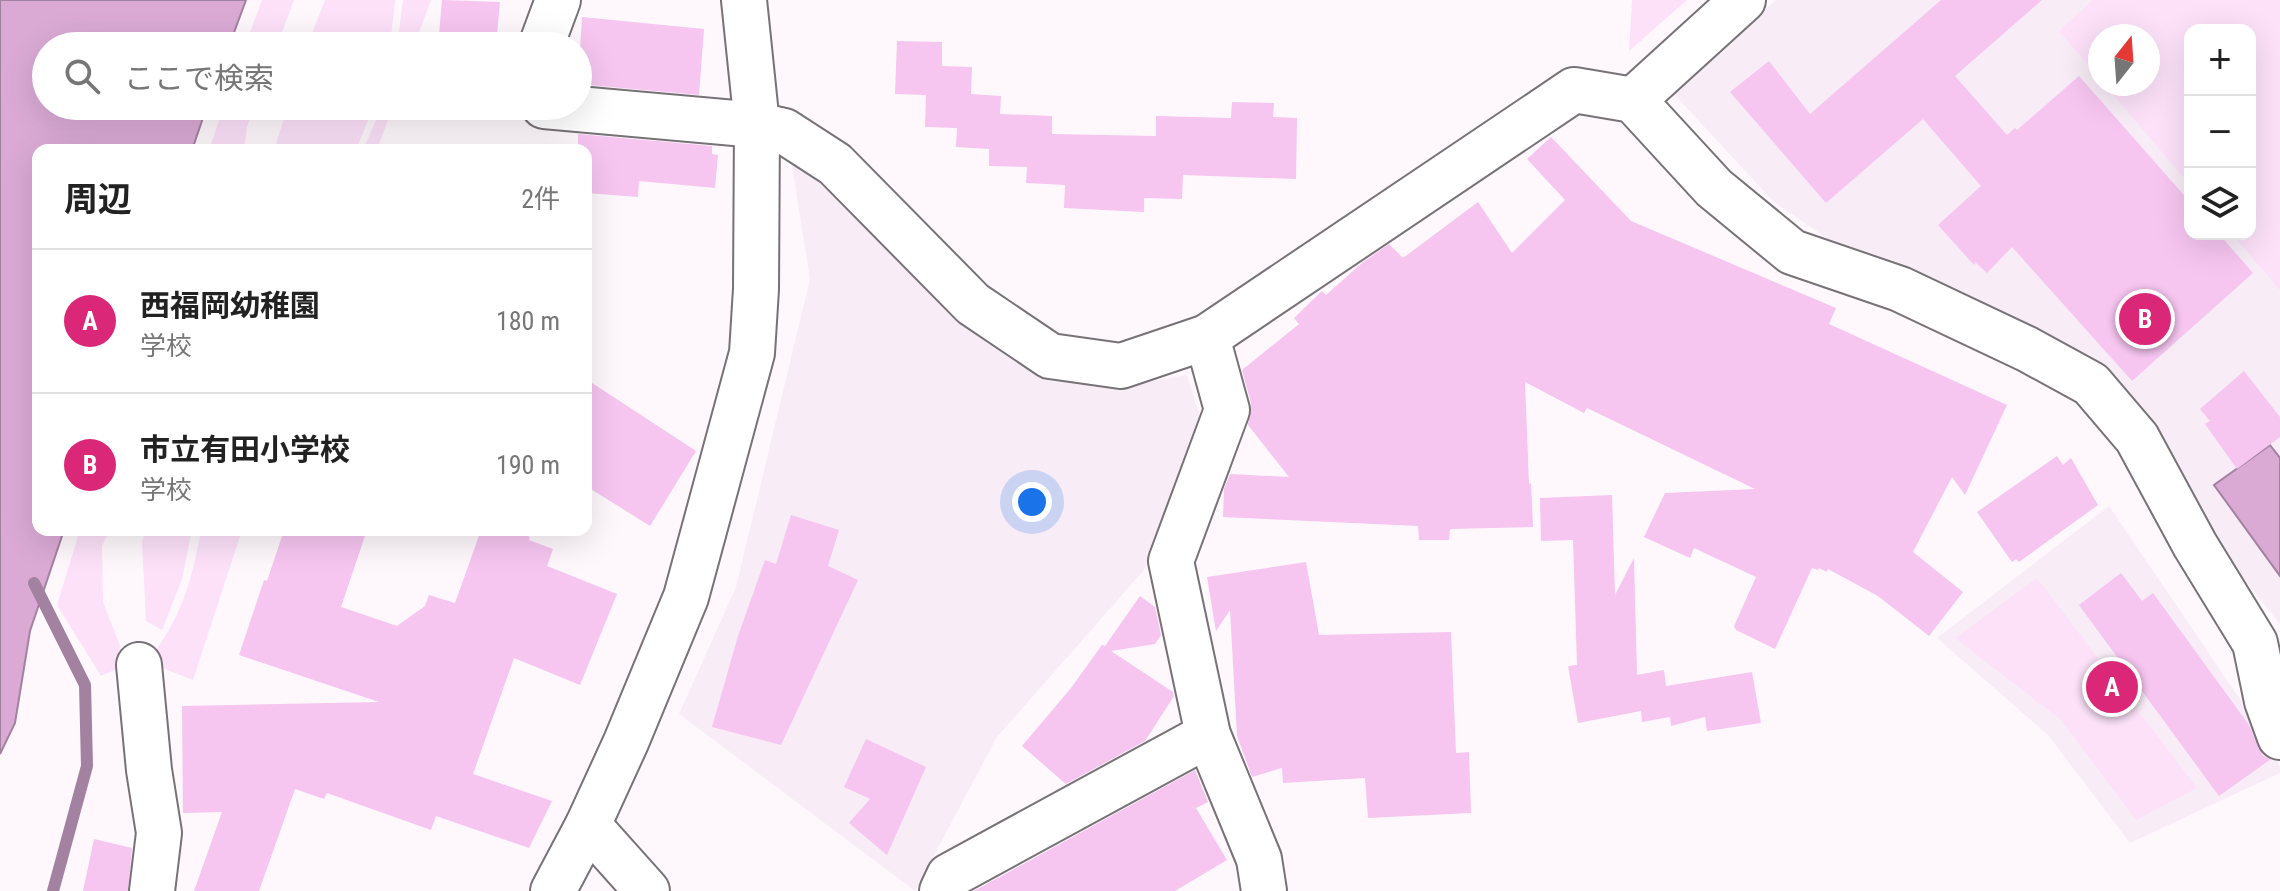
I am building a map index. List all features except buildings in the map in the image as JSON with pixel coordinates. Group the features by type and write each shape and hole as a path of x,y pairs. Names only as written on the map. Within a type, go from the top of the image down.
{"street":[{"path":"546,32 558,0"},
{"path":"553,891 588,825 643,704 686,597 752,353 756,289 757,125 744,0"},
{"path":"1633,100 1743,0"},
{"path":"592,110 757,125 784,131 835,164 973,304 1050,356 1121,366 1207,337 1574,90 1633,100 1714,188 1792,252 1900,289 2027,349 2091,384 2137,438 2195,545 2270,655 2267,701 2280,737"},
{"path":"1207,337 1227,410 1171,561 1208,735 1259,859 1264,891"},
{"path":"139,665 149,770 159,833 152,891"},
{"path":"942,891 949,876 1208,735"},
{"path":"588,825 647,891"}],"shaded area":[{"path":"0,0 246,0 234,32 32,32 32,120 202,120 194,144 32,144 32,536 62,536 30,631 15,723 0,754"},
{"path":"262,0 294,0 282,32 250,32"},
{"path":"325,0 395,0 392,32 312,32"},
{"path":"403,0 431,0 419,32 399,32"},
{"path":"1632,0 1687,0 1629,51"},
{"path":"1776,0 2280,0 2280,624 2217,546 2161,445 2105,364 1914,274 1846,251 1774,202 1672,92"},
{"path":"2093,0 2280,0 2280,290 2237,240 2256,240 2256,24 2184,24 2184,178 2114,96 2160,96 2160,24 2088,24 2088,65 2059,31"},
{"path":"219,120 250,120 245,144 211,144"},
{"path":"284,120 368,120 358,144 276,144"},
{"path":"376,120 388,120 379,144 366,144"},
{"path":"791,160 1129,385 1187,375 1201,420 1144,570 997,737 915,891 679,714 736,587 810,279"},
{"path":"2270,445 2280,458 2280,576 2214,485"},
{"path":"2109,506 2269,742 2280,767 2280,773 2130,843 2048,735 1937,638"},
{"path":"78,536 107,536 102,546 103,602 120,646 117,669 101,676 57,605"},
{"path":"144,536 191,536 182,579 162,630 146,621"},
{"path":"200,536 240,536 193,680 147,662 176,616"},
{"path":"2037,578 2197,788 2136,820 2060,719 1955,638"}],"waterway":[{"path":"34,583 85,685 87,766 53,891"}],"place":[{"name":"市立有田小学校","path":"2145,319"},
{"name":"西福岡幼稚園","path":"2112,687"}]}
